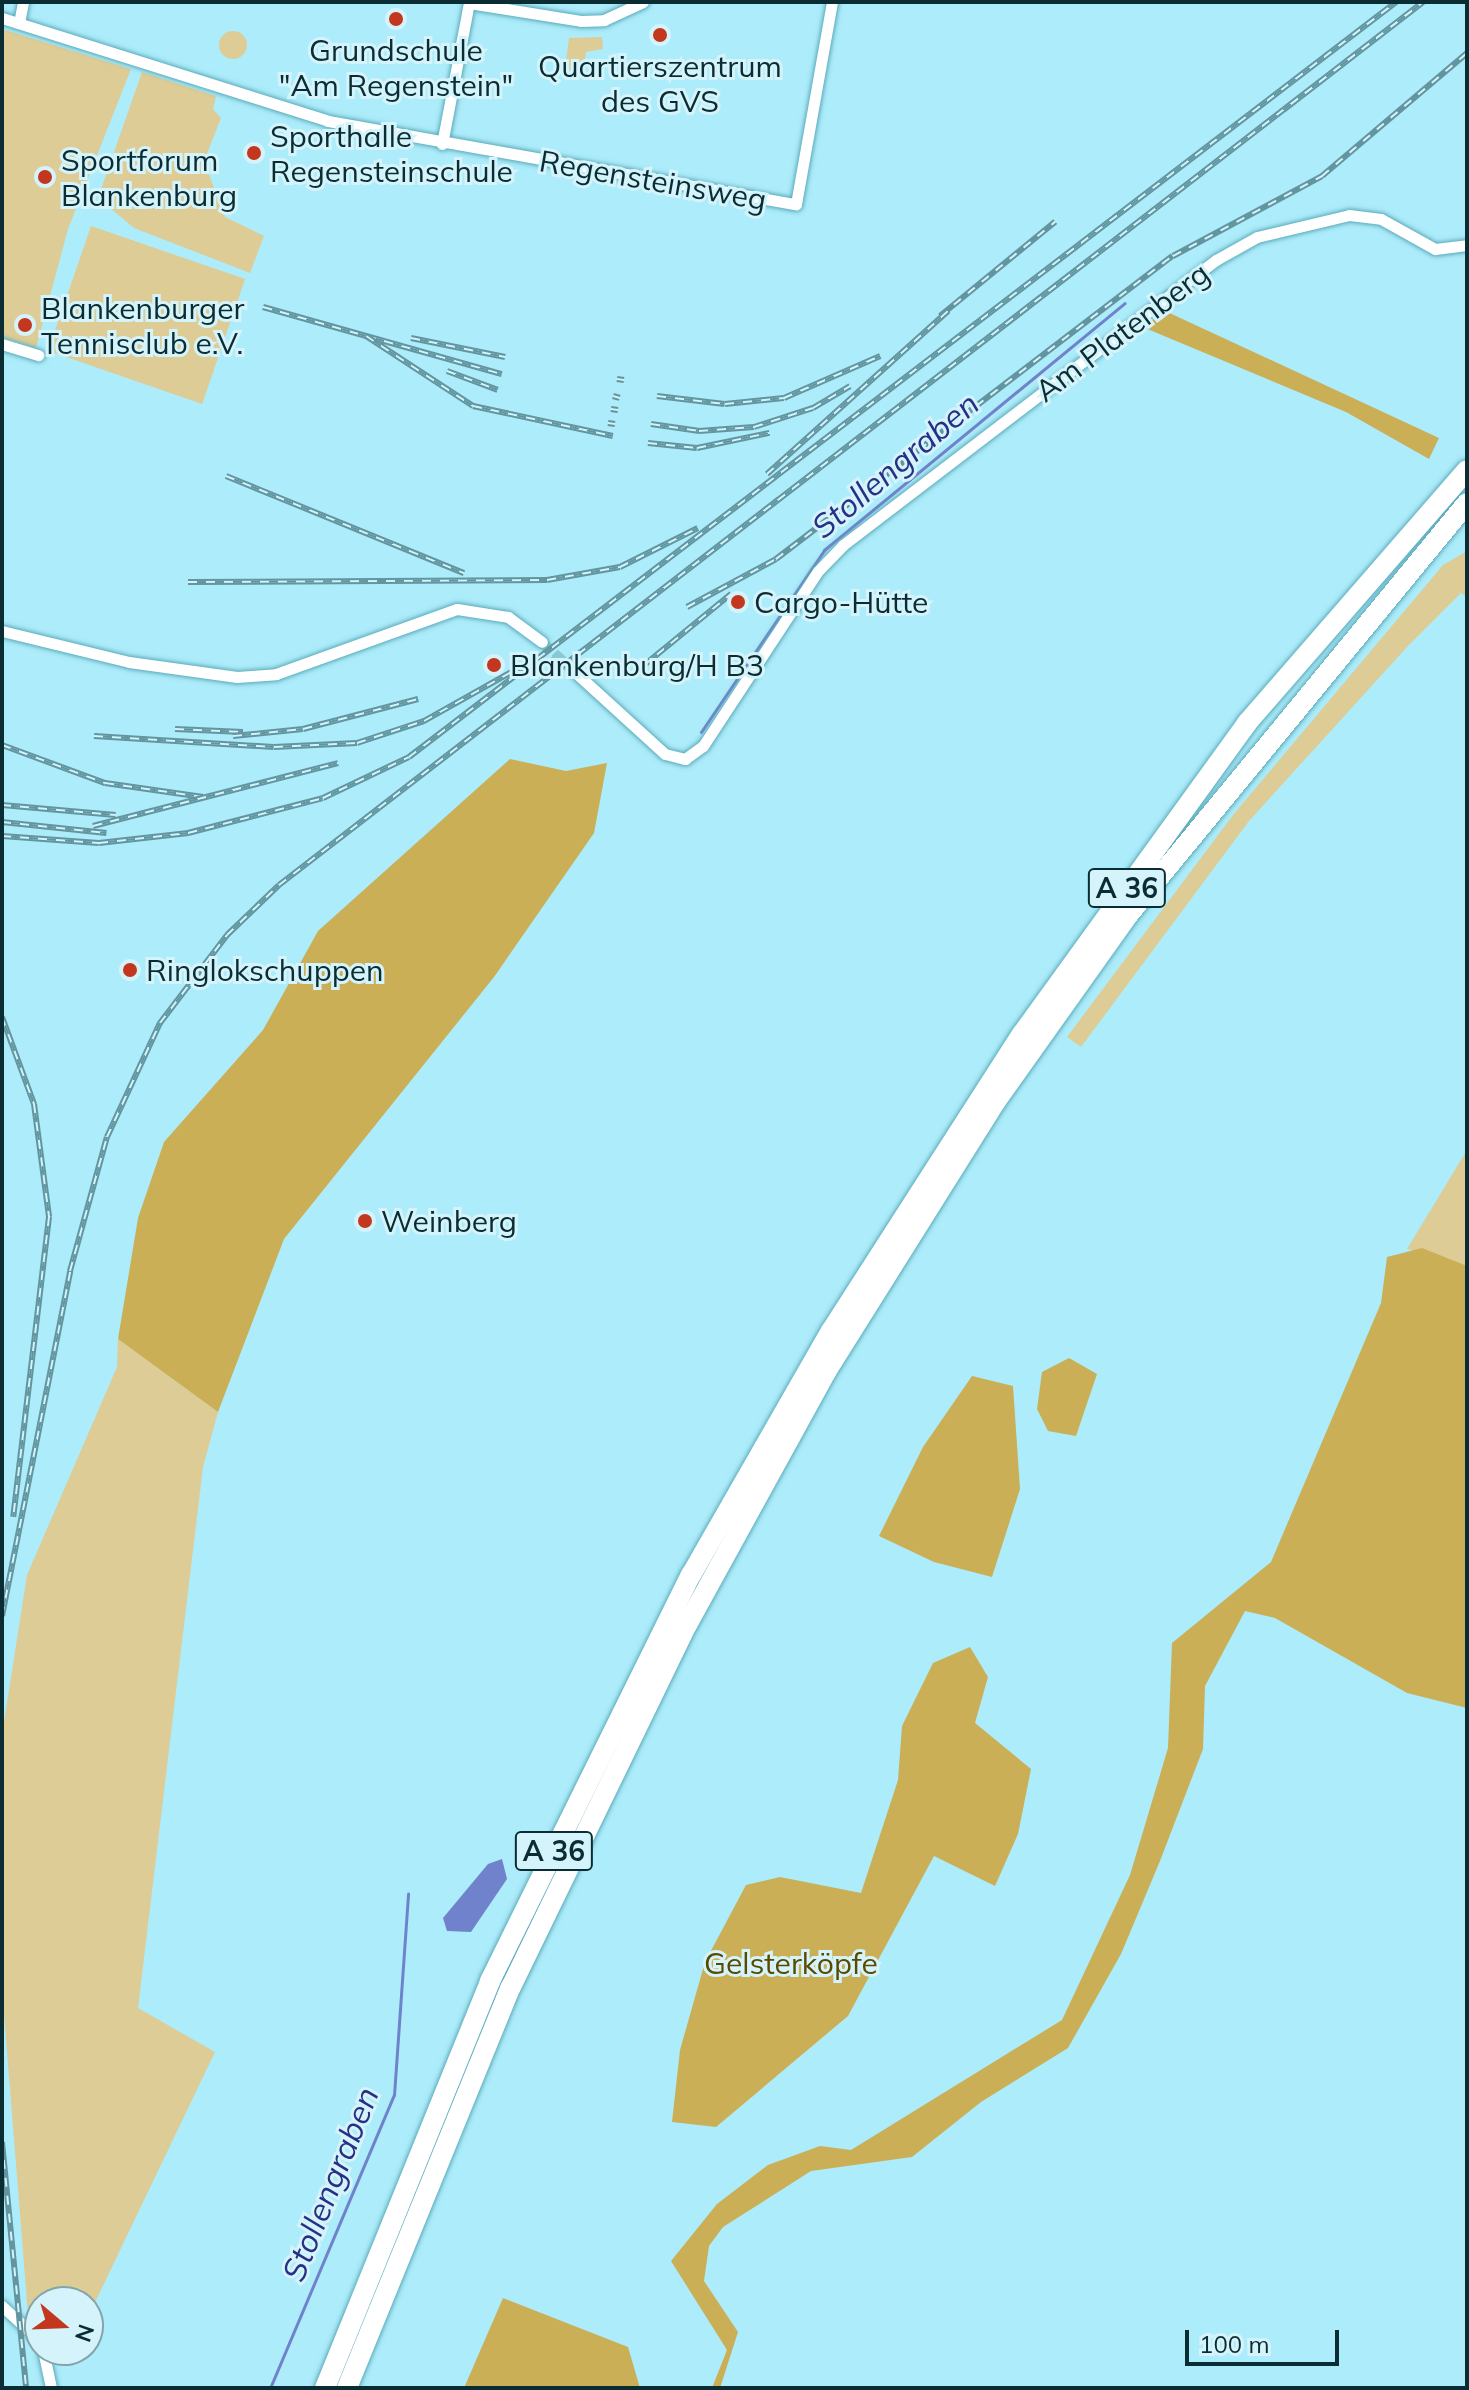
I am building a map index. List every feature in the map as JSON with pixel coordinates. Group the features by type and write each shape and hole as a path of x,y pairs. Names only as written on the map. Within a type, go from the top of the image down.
{"highway":[{"name":"A 36","path":"325,2388 490,1981 691,1575 831,1331 997,1070 1247,723 1467,470"},
{"name":"A 36","path":"347,2388 511,1987 687,1625 826,1372 996,1101 1129,914 1467,503"}],"street":[{"path":"19,23 23,2"},
{"path":"442,144 469,2 592,21 643,2"},
{"name":"Regensteinsweg","path":"2,18 295,112 442,144 796,204 832,2"},
{"name":"Am Platenberg","path":"577,674 674,759 703,746 818,571 843,545 1216,260 1257,237 1349,215 1381,219 1435,249 1467,245"},
{"path":"2,344 38,355"},
{"path":"2,631 129,662 237,677 276,674 457,609 508,617 542,642"},
{"path":"2,2306 24,2326"},
{"path":"46,2366 51,2388"}],"shaded area":[{"name":"Sportforum Blankenburg","path":"2,29 131,69 68,229 36,348 2,337"},
{"path":"233,31 243,35 247,45 243,55 233,59 223,55 219,45 223,35"},
{"path":"602,37 603,49 586,52 583,72 565,69 569,38"},
{"path":"142,72 216,96 213,109 221,118 204,161 225,217 264,236 250,273 134,228 98,198"},
{"path":"91,226 245,279 202,404 48,351"},
{"path":"1467,551 1467,597 1461,593 1407,647 1249,821 1081,1047 1067,1037 1233,815 1443,565"},
{"path":"1467,1150 1467,1266 1407,1249"},
{"path":"118,1339 218,1412 203,1467 138,2008 215,2052 103,2286 26,2286 2,1989 2,1735 27,1575 117,1367"}],"green space":[{"path":"1163,310 1439,438 1429,459 1346,412 1145,328"},
{"path":"510,759 566,771 607,763 594,833 494,977 284,1239 218,1412 118,1339 138,1218 164,1142 263,1030 318,931"},
{"path":"1422,1248 1467,1266 1467,1708 1407,1693 1275,1618 1245,1611 1205,1686 1203,1749 1160,1861 1121,1954 1068,2048 981,2102 912,2157 811,2171 723,2227 709,2246 704,2281 738,2332 720,2388 712,2388 727,2350 671,2261 717,2204 768,2165 820,2146 851,2150 1062,2020 1130,1875 1168,1748 1172,1643 1271,1562 1381,1303 1387,1257"},
{"path":"1069,1358 1097,1374 1076,1436 1048,1431 1037,1409 1042,1372"},
{"path":"972,1376 1013,1386 1020,1489 992,1577 934,1562 879,1536 923,1447"},
{"name":"Gelsterköpfe","path":"970,1647 988,1677 975,1723 1031,1769 1018,1834 995,1886 934,1856 848,2016 716,2127 672,2122 680,2050 705,1962 746,1885 780,1877 861,1893 898,1780 902,1726 933,1663"},
{"path":"503,2298 628,2347 640,2388 464,2388"}],"water":[{"path":"502,1859 507,1879 471,1932 447,1931 443,1918 488,1864"}],"waterway":[{"name":"Stollengraben","path":"701,732 824,550 1125,303"},
{"name":"Stollengraben","path":"270,2388 394,2095 408,1893"}],"tunnel":[{"path":"542,642 577,674"}],"railway":[{"path":"2,836 99,843 188,833 323,798 409,757 1396,2"},
{"path":"2,1616 70,1271 107,1137 160,1023 227,935 279,885 1423,2"},
{"path":"687,607 776,559 1173,256 1322,176 1467,53"},
{"path":"940,316 1055,222"},
{"path":"263,307 502,374"},
{"path":"767,474 948,311"},
{"path":"366,336 473,406 613,436"},
{"path":"411,338 505,357"},
{"path":"657,396 725,404 784,398 880,356"},
{"path":"447,371 498,390"},
{"path":"617,379 624,380"},
{"path":"651,424 699,431 754,427 813,408 850,386"},
{"path":"613,396 620,398"},
{"path":"611,409 618,410"},
{"path":"608,423 615,424"},
{"path":"648,443 697,448 769,433"},
{"path":"226,476 464,573"},
{"path":"188,582 547,580 620,567 698,528"},
{"path":"643,666 731,594"},
{"path":"94,736 274,747 357,743 424,721 513,671"},
{"path":"233,736 303,729 418,699"},
{"path":"175,729 243,732"},
{"path":"2,745 105,783 203,797"},
{"path":"93,826 338,763"},
{"path":"2,805 116,815"},
{"path":"2,822 106,833"},
{"path":"2,1017 34,1104 49,1217 13,1517"},
{"path":"2,2142 26,2388"}],"place":[{"name":"Grundschule \"Am Regenstein\"","path":"396,19"},
{"name":"Quartierszentrum des GVS","path":"660,35"},
{"name":"Sporthalle Regensteinschule","path":"254,153"},
{"name":"Sportforum Blankenburg","path":"45,177"},
{"name":"Blankenburger Tennisclub e.V.","path":"25,325"},
{"name":"Cargo-Hütte","path":"738,602"},
{"name":"Blankenburg/H B3","path":"494,665"},
{"name":"Ringlokschuppen","path":"130,970"},
{"name":"Weinberg","path":"365,1221"}]}
